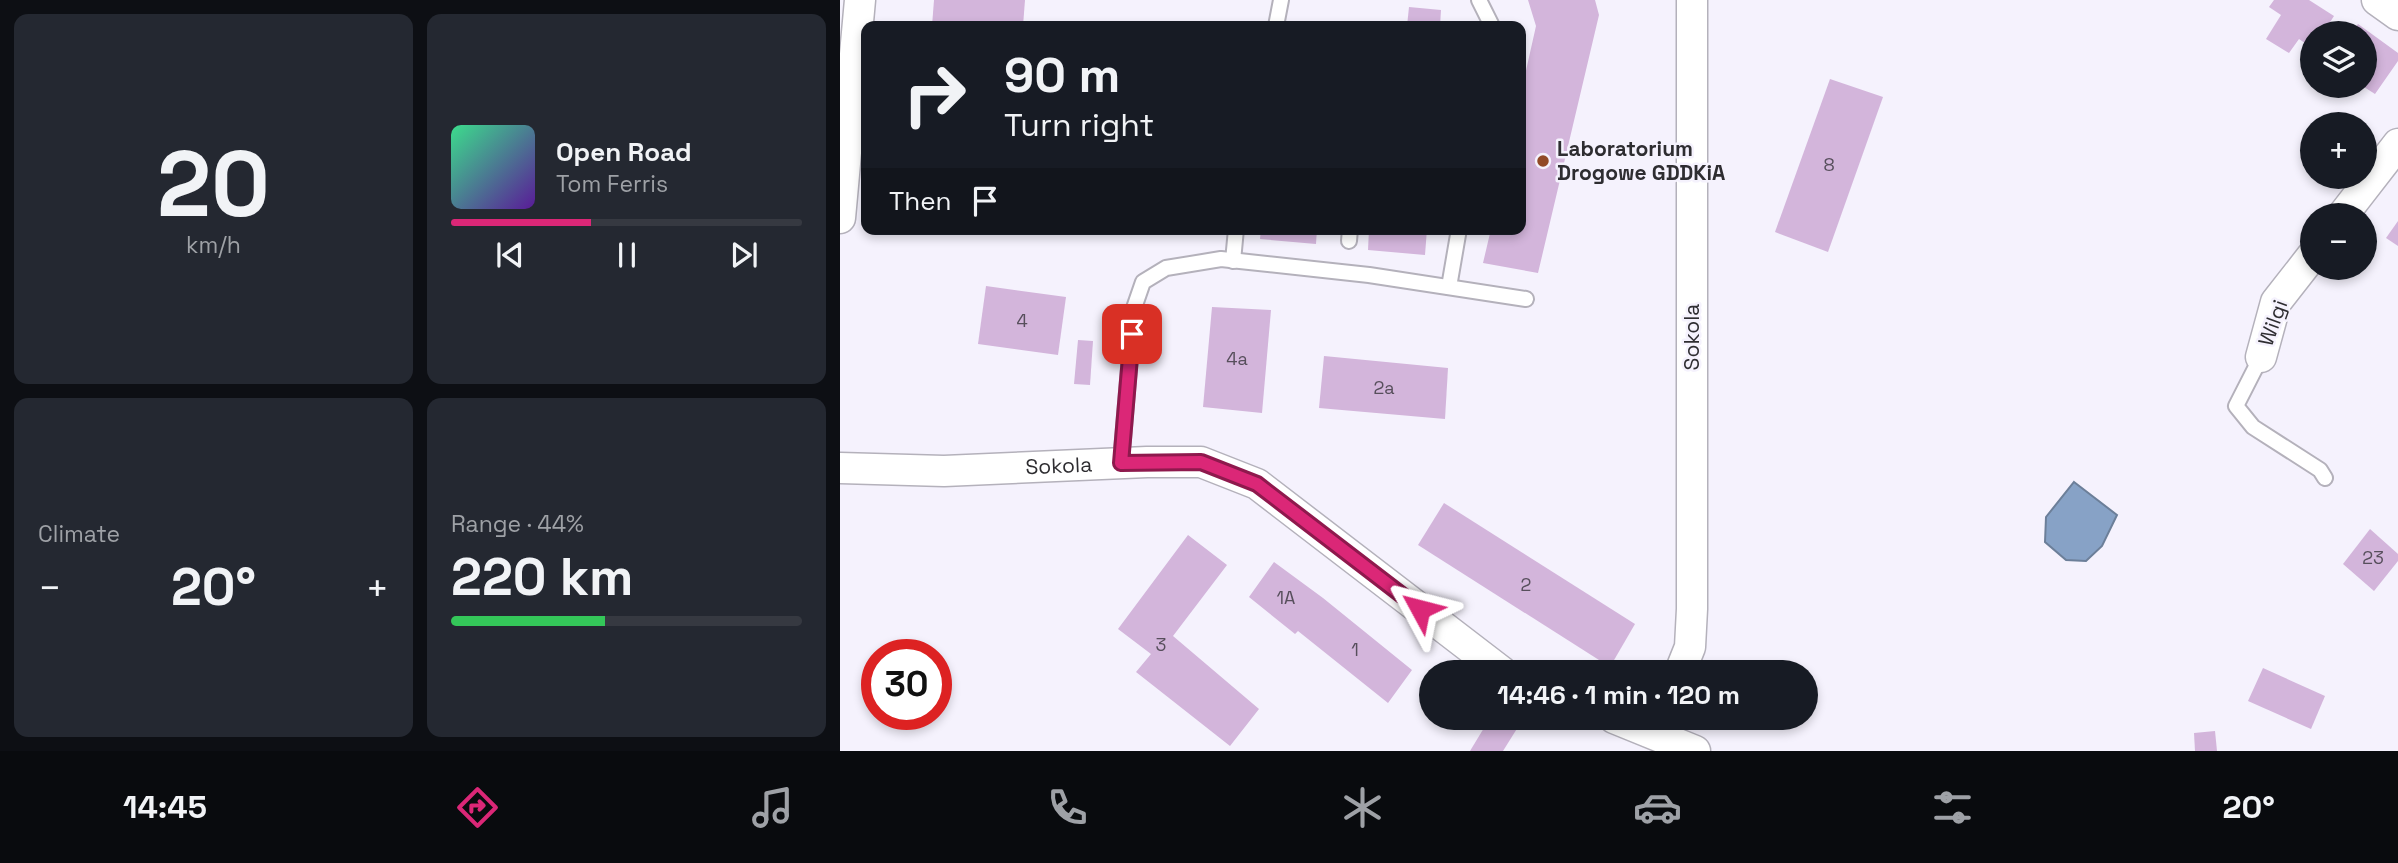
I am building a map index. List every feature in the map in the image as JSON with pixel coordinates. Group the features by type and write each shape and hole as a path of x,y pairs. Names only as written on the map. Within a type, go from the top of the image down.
{"street":[{"path":"840,218 860,0"},
{"name":"Sokola","path":"1685,660 1690,647 1692,610 1692,0"},
{"path":"2377,0 2398,15"},
{"path":"2352,203 2398,144"},
{"name":"Wilgi","path":"2261,357 2276,302 2300,271"},
{"name":"Sokola","path":"840,467 944,471 1201,462 1257,484 1486,660"},
{"path":"1654,734 1695,751"}],"lane":[{"path":"1277,21 1281,0"},
{"path":"1479,0 1490,21"},
{"path":"1233,261 1235,235"},
{"path":"1449,287 1458,235"},
{"path":"1121,463 1134,308 1143,282 1166,268 1221,260 1233,261 1369,275 1526,299"},
{"path":"2261,357 2236,406 2253,427 2320,470 2325,478"}],"water":[{"path":"2074,482 2117,515 2102,546 2086,561 2066,560 2045,542 2046,517"}],"building":[{"path":"934,0 1025,0 1023,21 932,21"},
{"name":"Laboratorium Drogowe GDDKiA","path":"1528,0 1595,0 1599,15 1538,273 1483,263 1490,235 1526,235 1526,71 1536,26"},
{"path":"2274,0 2309,0 2334,16 2331,21 2300,21 2300,40 2289,53 2266,39 2281,15 2269,7"},
{"path":"1409,7 1441,10 1440,21 1408,21"},
{"path":"2377,38 2398,53 2398,61 2377,91"},
{"path":"1830,79 1883,97 1828,252 1775,232"},
{"path":"2398,221 2398,246 2386,238"},
{"path":"1260,235 1317,235 1316,244 1260,239"},
{"path":"1369,235 1427,235 1425,255 1368,250"},
{"path":"986,286 1066,297 1058,355 978,344"},
{"path":"1212,307 1271,310 1262,413 1203,407"},
{"path":"1078,340 1093,341 1090,385 1074,384"},
{"path":"1324,356 1448,368 1445,419 1319,408"},
{"path":"1444,503 1635,624 1614,660 1599,660 1418,545"},
{"path":"2370,529 2398,554 2398,561 2374,591 2343,564"},
{"path":"1188,535 1227,565 1173,636 1259,709 1230,746 1136,672 1151,654 1118,629"},
{"path":"1274,562 1412,670 1388,703 1298,631 1295,634 1249,597"},
{"path":"2263,668 2325,696 2311,729 2248,701"},
{"path":"1483,730 1516,730 1503,751 1470,751"},
{"path":"2215,731 2217,751 2195,751 2194,733"}],"place":[{"name":"Laboratorium Drogowe GDDKiA","path":"1543,161"}],"route":[{"path":"1132,334 1121,463 1201,462 1257,484 1420,609"}]}
